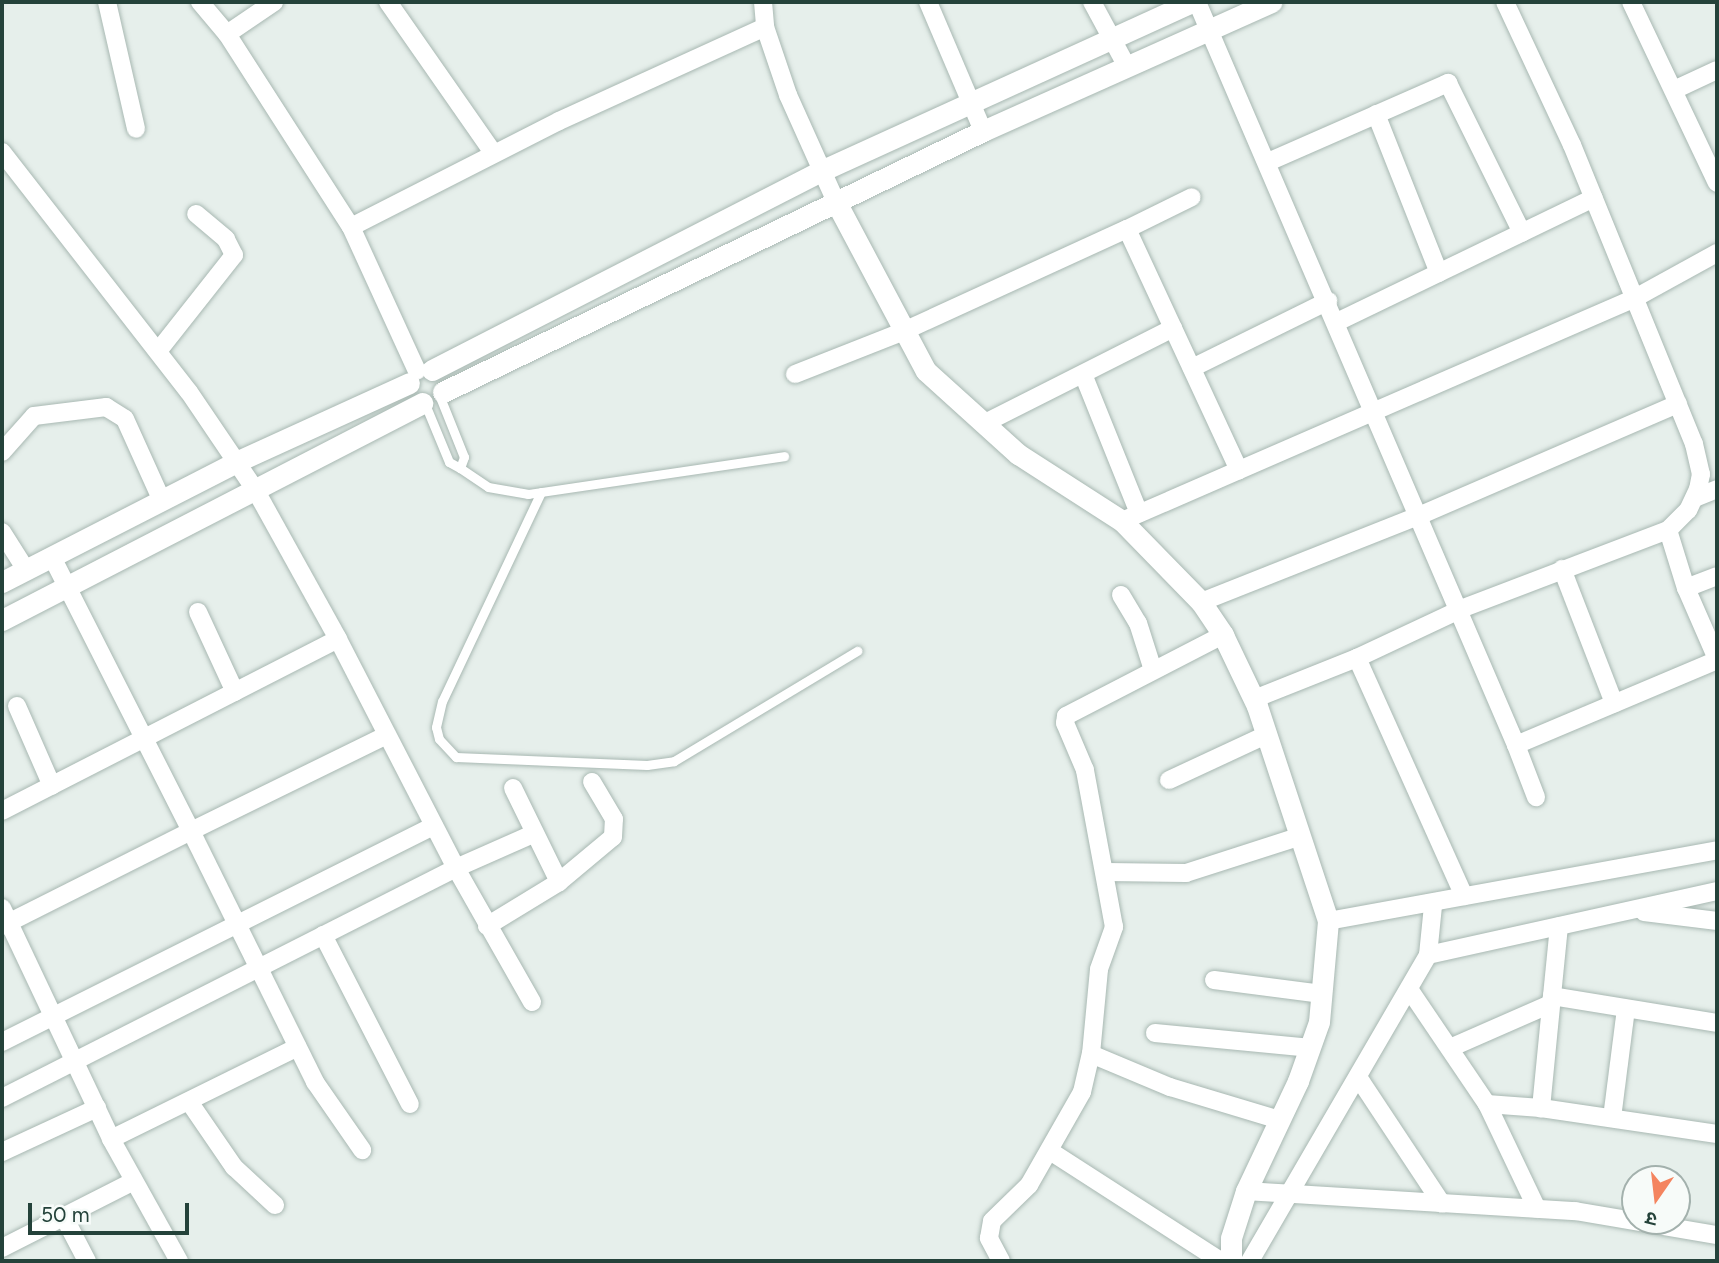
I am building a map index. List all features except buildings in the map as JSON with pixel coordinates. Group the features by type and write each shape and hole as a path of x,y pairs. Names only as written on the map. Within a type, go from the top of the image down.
{"street":[{"path":"107,2 136,130"},
{"path":"200,2 227,34 351,227 419,375 411,396 432,399"},
{"path":"227,34 274,2"},
{"path":"388,2 494,154"},
{"path":"763,2 765,27 821,171 926,371 1018,454 1131,517"},
{"path":"928,2 983,131"},
{"path":"1092,2 1126,65"},
{"path":"2,582 236,462 419,375 821,171 969,101 1194,2 1211,30 1421,515 1536,797"},
{"path":"2,620 432,399 836,202 1126,65 1272,2"},
{"path":"1254,699 1357,658 1461,609 1668,530 1695,498 1701,474 1678,404 1594,198 1505,2"},
{"path":"1631,2 1717,183"},
{"path":"351,227 494,154 765,27"},
{"path":"1674,90 1717,70"},
{"path":"1268,162 1448,83 1522,233"},
{"path":"1376,114 1439,272"},
{"path":"2,152 159,350 256,491 338,639 385,736 487,926 532,1002"},
{"path":"795,374 904,331 1192,197"},
{"path":"1337,322 1594,198"},
{"path":"159,350 234,255 226,239 196,215"},
{"path":"1127,229 1239,470"},
{"path":"1131,517 1635,298 1717,253"},
{"path":"1192,368 1328,301"},
{"path":"983,424 1173,328"},
{"path":"1083,373 1131,517 1201,602 1223,635 1254,699 1328,921 1322,994 1311,1048 1246,1191 1231,1238 1231,1261"},
{"path":"419,375 443,381 432,399"},
{"path":"1201,602 1421,515 1678,404"},
{"path":"2,452 34,416 106,407 125,419 162,501"},
{"path":"1695,498 1717,489"},
{"path":"1516,744 1717,660 1686,588 1668,530"},
{"path":"2,531 26,570"},
{"path":"52,557 315,1082 362,1150"},
{"path":"1562,569 1614,703"},
{"path":"1686,588 1717,576"},
{"path":"1121,595 1138,623 1153,670"},
{"path":"198,612 235,692"},
{"path":"1001,1261 988,1228 1029,1185 1082,1092 1091,1054 1099,970 1114,926 1106,872 1082,757 1068,732 1066,716 1223,635"},
{"path":"2,811 338,639"},
{"path":"1357,658 1464,896"},
{"path":"18,706 52,786"},
{"path":"1169,780 1266,735"},
{"path":"179,1261 111,1139 4,919 385,736"},
{"path":"487,926 559,881 613,837 614,819 592,782"},
{"path":"513,788 559,881"},
{"path":"2,1042 434,826"},
{"path":"2,1098 456,868 535,833"},
{"path":"1106,872 1186,873 1298,837"},
{"path":"1328,921 1433,906 1464,896 1717,850"},
{"path":"1429,955 1717,891"},
{"path":"1250,1261 1429,955 1433,906"},
{"path":"1630,911 1717,921"},
{"path":"1541,1108 1559,926"},
{"path":"323,935 410,1104"},
{"path":"1214,981 1322,994"},
{"path":"1409,989 1487,1104 1537,1209"},
{"path":"1450,1048 1551,1000 1717,1023"},
{"path":"1612,1118 1626,1009"},
{"path":"1156,1033 1311,1048"},
{"path":"111,1139 190,1103 298,1047"},
{"path":"1091,1054 1170,1087 1279,1120"},
{"path":"1358,1077 1442,1204"},
{"path":"190,1103 234,1167 275,1205"},
{"path":"1487,1104 1541,1108 1717,1134"},
{"path":"2,1152 97,1108"},
{"path":"1050,1151 1221,1261"},
{"path":"2,1248 134,1181"},
{"path":"1246,1191 1537,1209 1717,1235"},
{"path":"64,1217 88,1261"}],"lane":[{"path":"432,399 464,457 460,468"},
{"path":"432,399 449,461 488,487 541,492 784,456"},
{"path":"541,492 442,701 436,727 439,740 456,757 647,765 674,761 857,651"}]}
